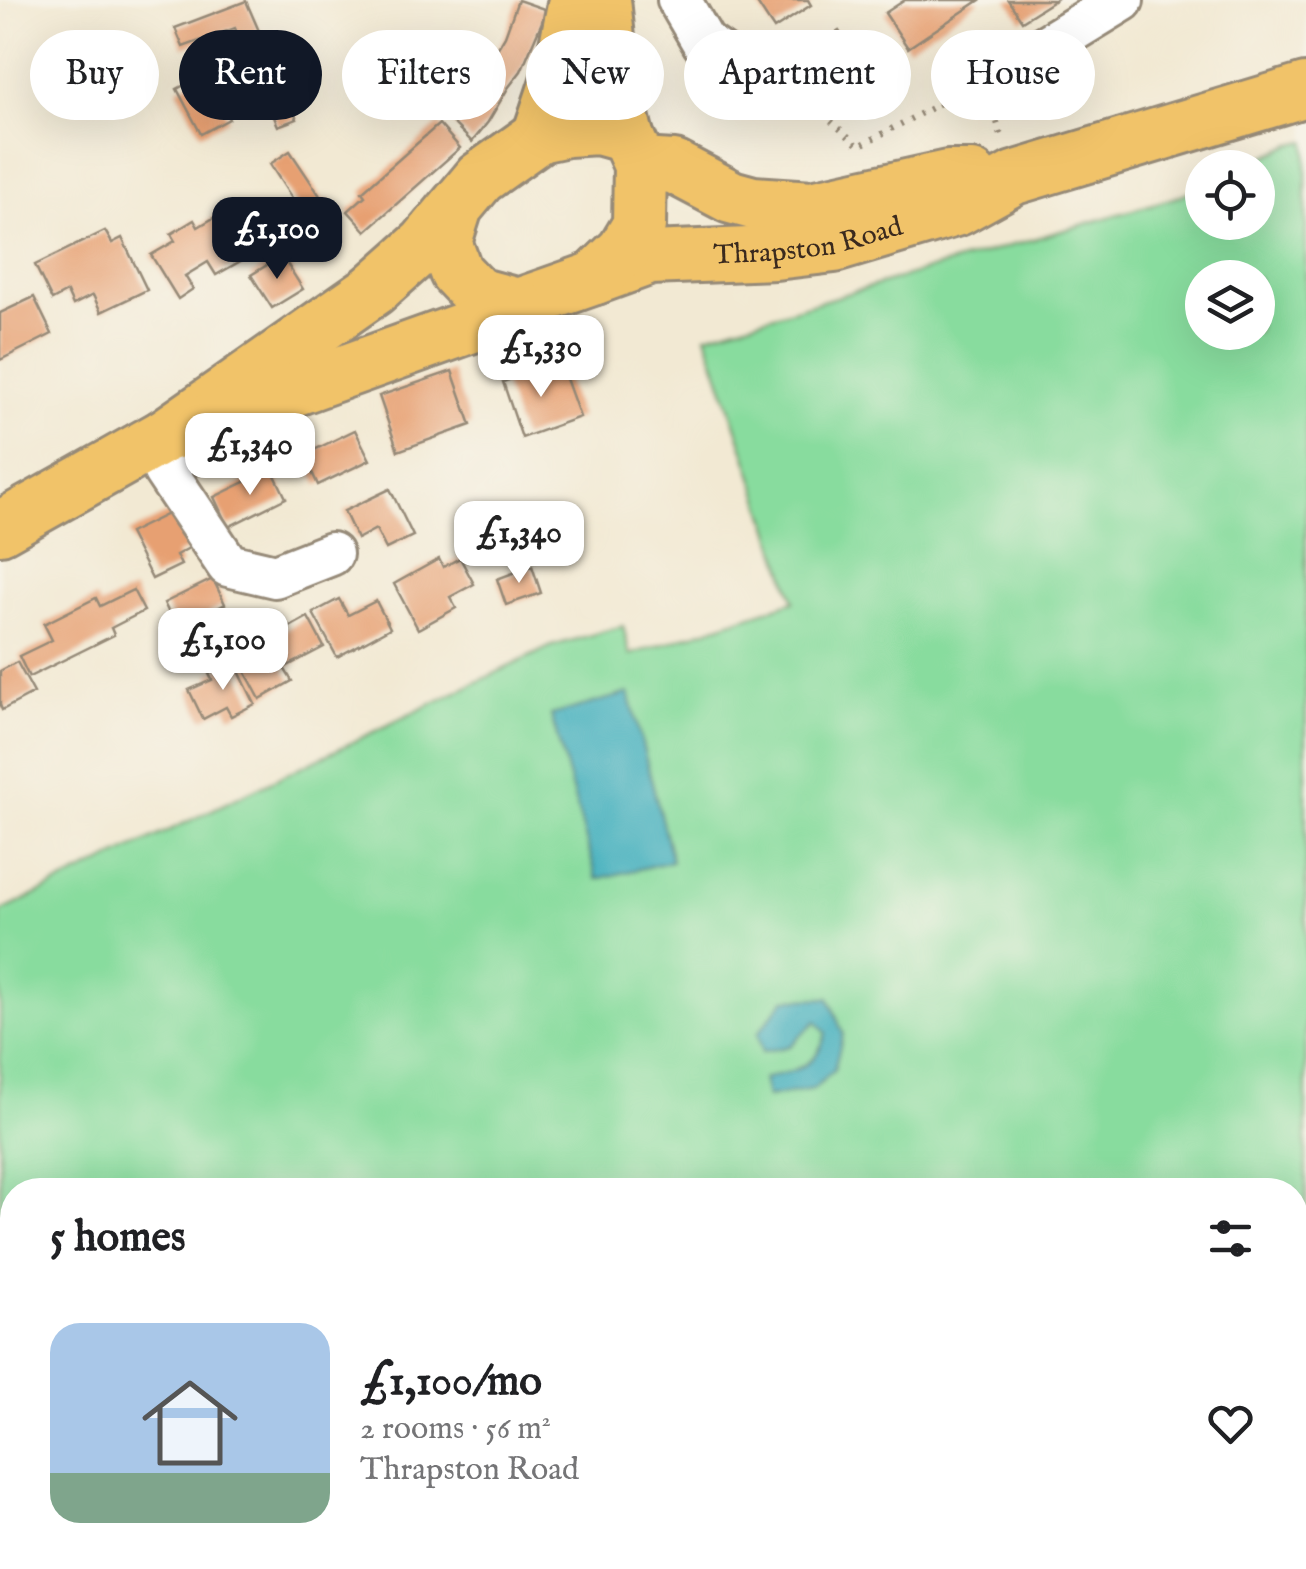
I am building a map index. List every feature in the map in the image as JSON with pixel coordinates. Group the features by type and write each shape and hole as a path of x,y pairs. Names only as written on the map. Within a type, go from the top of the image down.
{"main road":[{"path":"539,136 576,0"},
{"path":"604,0 612,76 634,150"},
{"name":"Thrapston Road","path":"157,439 650,258 775,253 834,246 958,210 1014,178 1306,90"},
{"name":"Thrapston Road","path":"157,439 372,290 425,244 480,178 539,136 598,128 730,197 783,206 812,207 948,177 1014,178"},
{"name":"Thrapston Road","path":"595,278 624,250 639,225 634,150"},
{"path":"456,207 445,242 456,272 476,294 518,305"},
{"path":"0,528 157,439"}],"street":[{"path":"679,0 696,30"},
{"path":"1073,30 1122,0"},
{"path":"157,439 165,471 228,566 275,576 331,554"}],"path":[{"path":"830,120 859,146 908,120"},
{"path":"996,120 1014,178"}],"green space":[{"path":"1306,141 1306,1178 0,1178 0,912 552,646 623,626 630,655 794,601 706,335 1185,193 1185,240 1275,240 1275,152"}],"water":[{"path":"629,693 672,861 597,879 551,715"},
{"path":"829,998 843,1034 834,1070 813,1089 767,1097 763,1079 810,1061 826,1033 816,1021 790,1046 762,1052 758,1033 785,999"}],"building":[{"path":"518,0 547,10 538,30 526,30 526,59 506,91 506,33"},
{"path":"755,0 808,0 811,5 774,29"},
{"path":"905,0 980,0 911,46 911,30 896,30 885,13"},
{"path":"1008,0 1055,0 1022,21"},
{"path":"246,1 259,30 179,30 179,38 175,28"},
{"path":"194,120 227,120 201,134"},
{"path":"450,120 489,120 472,142"},
{"path":"439,124 460,148 366,231 348,211 365,196 362,192"},
{"path":"290,151 324,202 328,200 338,228 294,246 283,217 300,211 270,164"},
{"path":"217,216 244,259 216,275 208,262 185,276 193,289 178,299 151,255 175,241 171,234 194,220 198,227"},
{"path":"105,231 112,243 122,238 147,290 101,312 93,295 73,305 67,292 52,300 35,265"},
{"path":"282,256 303,289 272,308 251,275"},
{"path":"34,297 52,334 0,360 0,313"},
{"path":"560,362 580,417 522,438 503,382"},
{"path":"452,371 471,425 398,451 379,396"},
{"path":"355,430 370,460 318,485 304,455"},
{"path":"272,469 286,498 228,527 214,497"},
{"path":"390,489 413,536 386,549 376,529 357,539 344,511"},
{"path":"172,512 189,548 176,555 181,565 152,579 129,533"},
{"path":"460,558 474,584 450,597 456,608 418,629 394,584 439,559 443,567"},
{"path":"532,566 541,593 506,605 497,579"},
{"path":"213,579 225,604 208,613 218,634 187,649 164,603"},
{"path":"133,590 144,611 111,628 114,635 29,677 19,656 52,640 44,624 96,598 100,606"},
{"path":"339,599 348,615 376,601 390,628 337,657 313,613"},
{"path":"308,617 324,647 284,668 292,681 260,699 237,656"},
{"path":"234,661 255,704 231,716 226,707 203,719 189,690 212,680 209,674"},
{"path":"17,662 34,693 2,710 0,671"}]}
